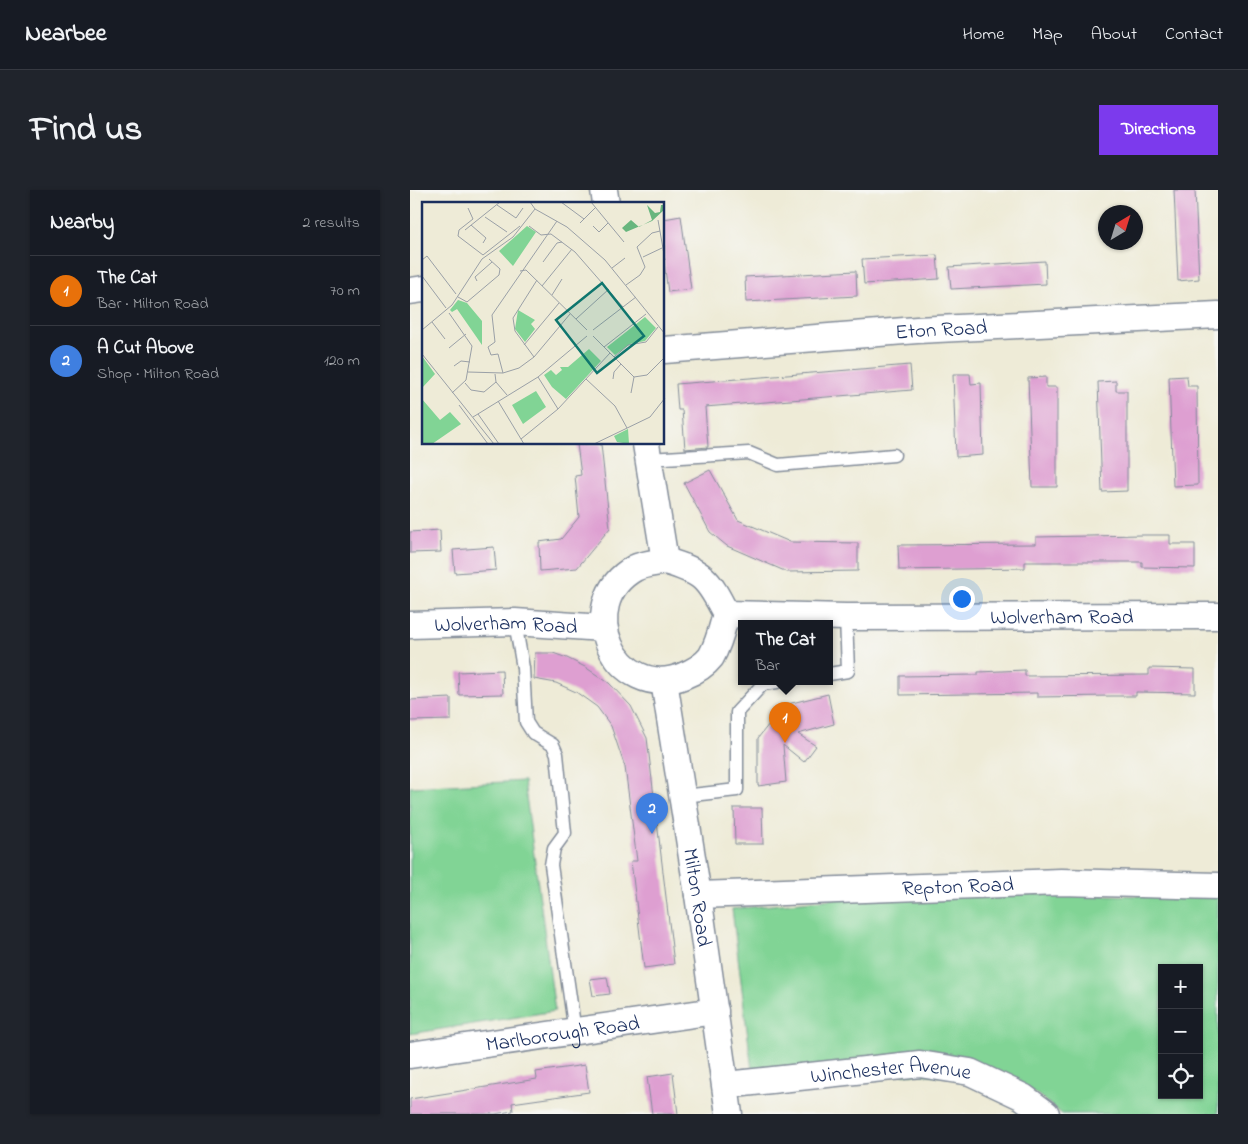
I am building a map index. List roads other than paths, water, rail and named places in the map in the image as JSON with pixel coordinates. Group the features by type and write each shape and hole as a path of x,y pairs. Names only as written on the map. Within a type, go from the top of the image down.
{"street":[{"name":"Eton Road","path":"665,350 917,330 1218,315"},
{"path":"647,451 665,561"},
{"path":"665,561 692,569 708,582 726,614 719,641 710,658 694,672 674,680 664,681 643,678 628,669 613,655 603,628 604,607 613,588 620,579 636,567 665,561"},
{"name":"Wolverham Road","path":"726,614 846,617 1218,616"},
{"name":"Wolverham Road","path":"410,626 515,622 603,628"},
{"name":"Milton Road","path":"664,681 698,895 729,1114"},
{"name":"Repton Road","path":"698,895 1061,882 1218,886"},
{"name":"Marlborough Road","path":"410,1056 715,1011"},
{"name":"Winchester Avenue","path":"726,1085 920,1064 970,1072 1023,1097 1046,1114"}],"lane":[{"path":"647,451 748,454 778,465 894,456"},
{"path":"833,673 848,671 846,617"},
{"path":"515,622 523,668 526,722 533,733 553,745 557,754 565,833 554,848 551,865 575,1032"},
{"path":"682,796 737,790 737,712 762,685"}],"place":[{"name":"The Cat","path":"785,743"},
{"name":"A Cut Above","path":"652,834"}]}
